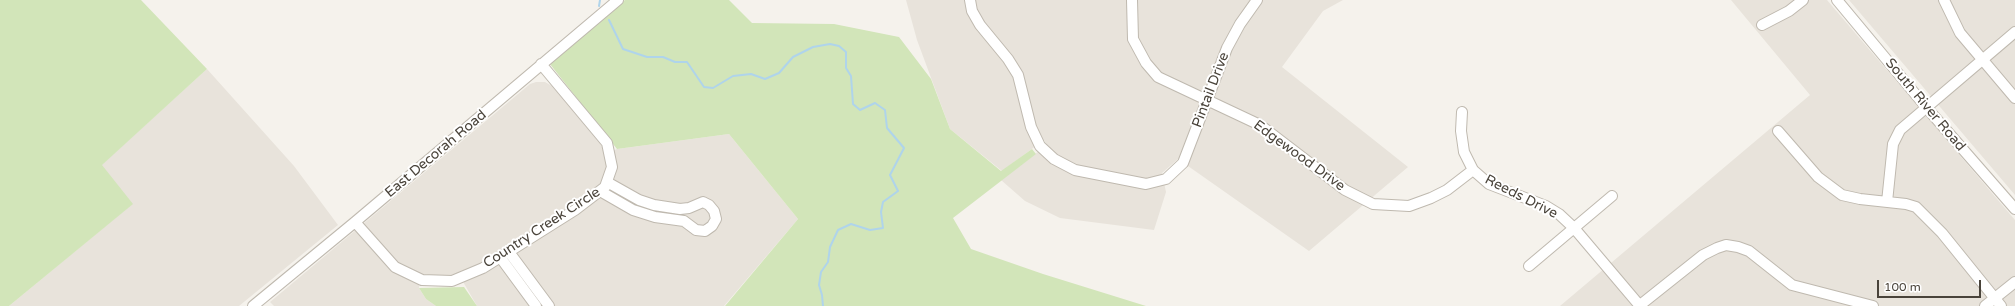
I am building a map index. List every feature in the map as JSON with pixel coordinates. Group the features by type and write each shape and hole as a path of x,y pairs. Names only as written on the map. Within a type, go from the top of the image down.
{"street":[{"name":"East Decorah Road","path":"252,306 355,222 618,0"},
{"name":"Pintail Drive","path":"970,0 972,11 980,25 1008,59 1018,75 1031,127 1040,146 1054,159 1075,170 1146,184 1166,179 1183,163 1227,48 1240,24 1257,0"},
{"name":"Edgewood Drive","path":"1132,0 1133,39 1146,63 1158,77 1260,125 1346,190 1373,204 1409,206 1447,190 1473,170"},
{"path":"1762,25 1789,11 1803,0"},
{"name":"South River Road","path":"1837,0 1926,107 2015,209"},
{"path":"1944,0 1960,33 1982,61 2015,98"},
{"path":"1887,202 1893,144 1900,130 2015,32"},
{"name":"Country Creek Circle","path":"355,222 395,267 422,280 452,281 482,268 509,252 575,210 605,187 612,167 607,143 541,64"},
{"name":"Reeds Drive","path":"1462,112 1464,152 1473,170 1489,184 1546,206 1559,214 1574,228 1640,306"},
{"path":"1778,131 1818,177 1842,195 1860,199 1906,204 1916,207 1942,233 1998,302"},
{"path":"600,191 634,210 655,216 684,221 696,230 704,231 712,226 716,219 714,211 709,205 703,202 689,208 680,209 654,204 639,200 607,182"},
{"path":"1529,266 1612,196"},
{"path":"1640,306 1703,255 1726,245 1738,246 1749,251 1792,285 1872,306"},
{"path":"509,252 549,306"},
{"path":"500,257 536,306"},
{"path":"1986,306 1998,302 2015,282"}],"shaded area":[{"path":"906,0 1343,0 1323,11 1282,67 1408,167 1309,251 1178,159 1162,173 1166,192 1154,230 1060,218 1025,201 1001,180 1047,145 1044,140 1002,171 950,129 917,40"},
{"path":"1731,0 1827,0 2015,220 2015,306 1560,306 1810,95"},
{"path":"1849,0 2015,0 2015,195"},
{"path":"207,69 294,166 338,225 239,306 9,306 132,204 101,165"},
{"path":"545,82 552,86 600,143 605,154 617,149 729,134 798,219 724,306 477,306 458,273 447,276 420,274 419,288 426,299 436,306 274,306 270,302 530,84"}],"green space":[{"path":"0,0 141,0 207,69 102,165 133,204 9,306 0,306"},
{"path":"625,0 729,0 752,23 834,24 899,37 931,79 950,129 1001,171 1032,149 1036,154 953,218 971,249 1043,274 1146,306 725,306 798,219 729,134 617,149 546,59"},
{"path":"464,287 477,306 436,306 426,299 419,288"}],"waterway":[{"path":"599,6 600,0"},
{"path":"609,20 623,49 647,57 663,57 675,62 687,62 704,87 713,88 733,76 751,74 765,79 779,73 793,57 813,47 830,44 839,46 846,52 846,68 851,76 853,104 860,110 875,103 885,110 887,128 904,148 890,175 898,191 883,202 881,212 883,228 870,230 851,224 838,230 830,247 828,262 821,272 819,285 823,306"}]}
